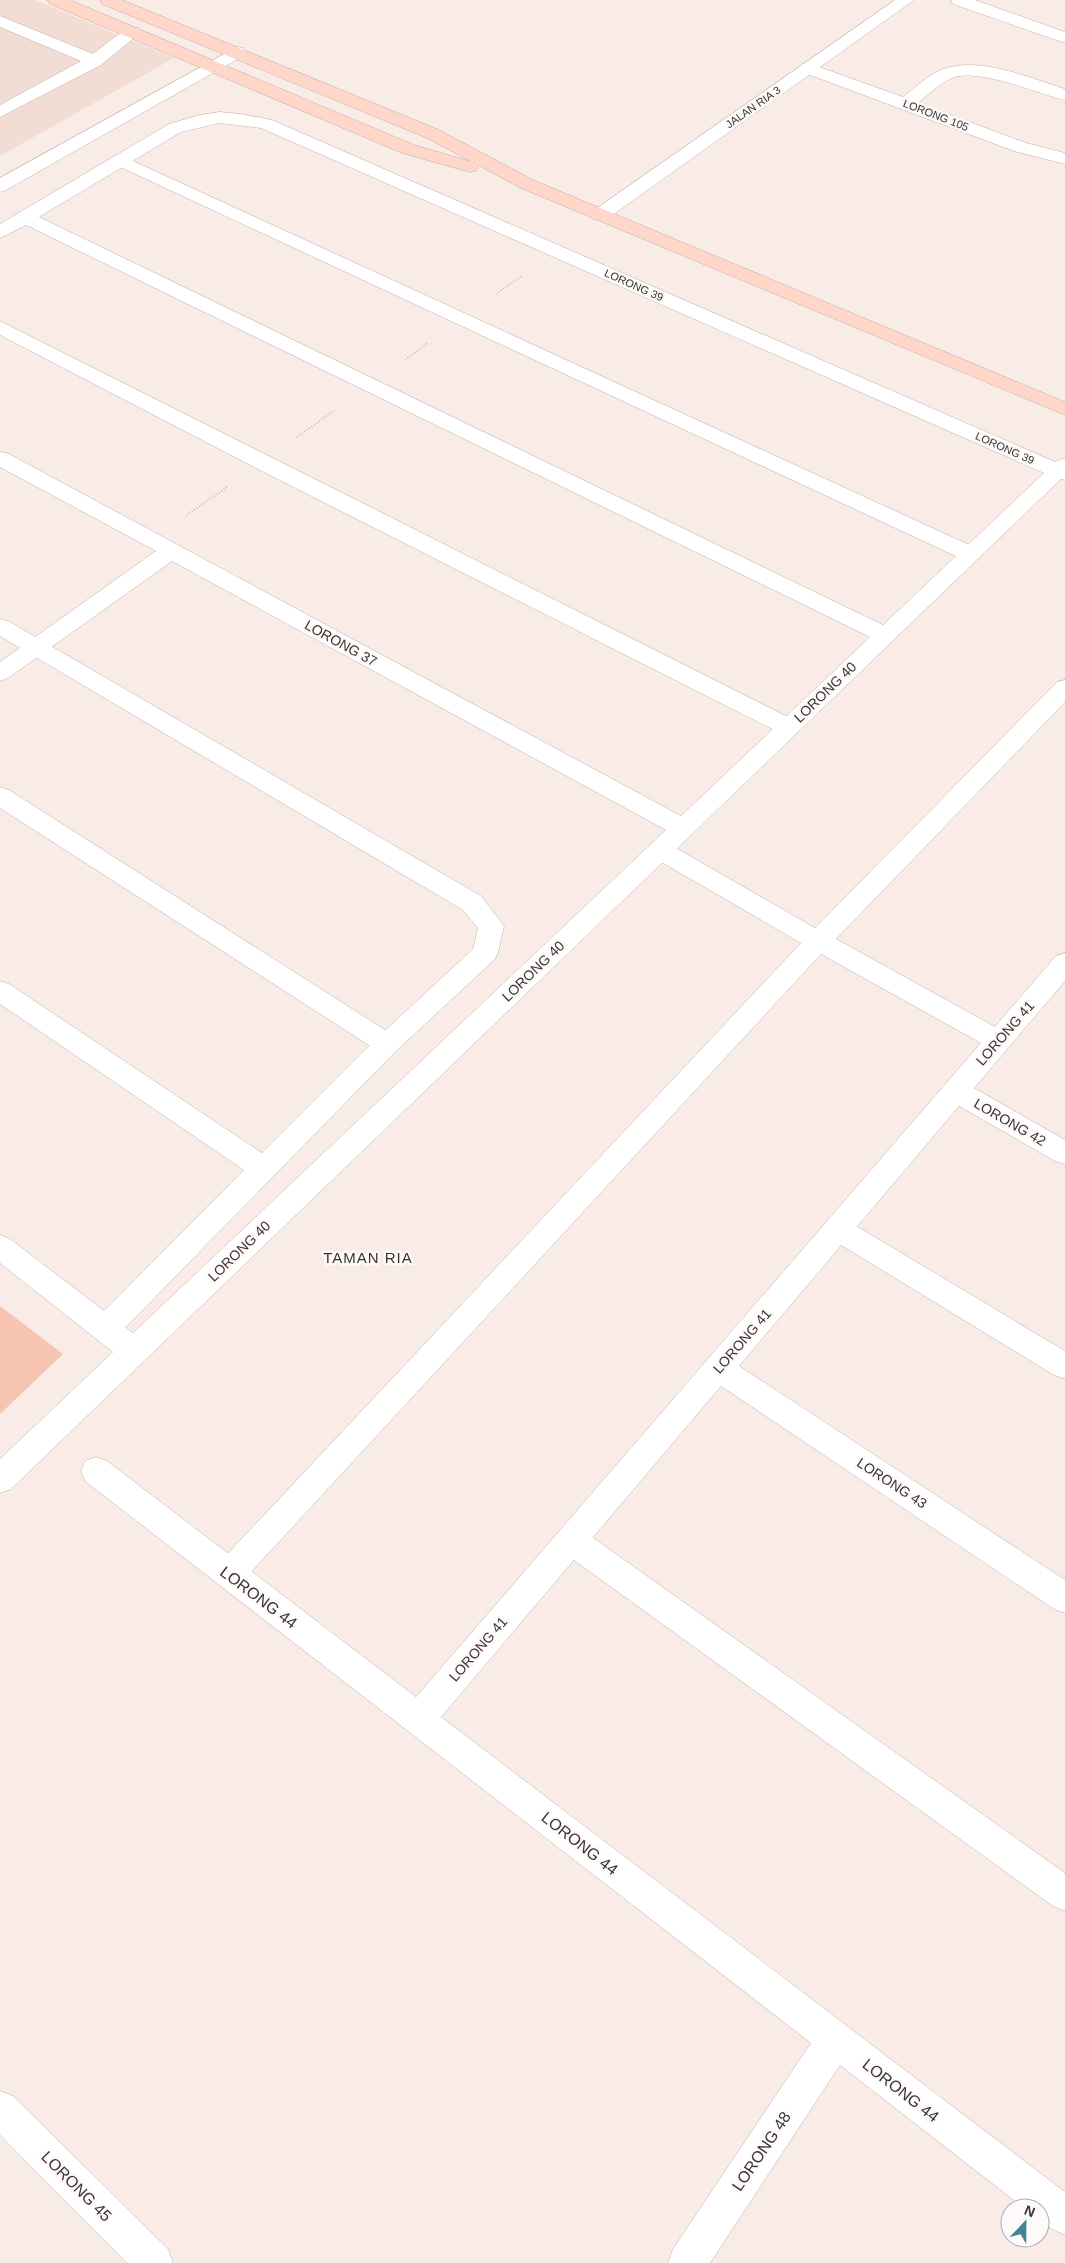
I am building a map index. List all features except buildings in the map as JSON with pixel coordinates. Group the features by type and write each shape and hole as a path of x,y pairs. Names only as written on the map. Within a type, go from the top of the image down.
{"street":[{"path":"56,0 408,149 527,184"},
{"path":"108,0 433,134 527,184 1065,409"},
{"name":"JALAN RIA 3","path":"600,214 906,0"},
{"path":"959,0 980,3 1065,38"},
{"path":"0,22 95,61"},
{"path":"0,112 95,61 133,32"},
{"path":"0,186 237,52"},
{"name":"LORONG 105","path":"808,68 1020,147 1065,159"},
{"path":"906,104 947,73 962,69 1065,95"},
{"name":"LORONG 39","path":"0,232 176,128 206,118 238,118 266,124 1062,470"},
{"path":"120,160 970,554"},
{"path":"25,218 885,635"},
{"path":"0,327 261,462 788,728"},
{"name":"LORONG 37","path":"0,458 683,828"},
{"name":"LORONG 40","path":"0,1479 970,554 1062,470"},
{"path":"0,674 171,551"},
{"path":"0,626 472,903 491,926 485,953 387,1044 106,1328"},
{"path":"229,1574 818,942 1065,688"},
{"path":"0,796 387,1044"},
{"path":"660,850 818,942 999,1041"},
{"name":"LORONG 41","path":"418,1719 1065,963"},
{"path":"0,991 264,1169"},
{"name":"LORONG 42","path":"956,1090 1065,1153"},
{"path":"838,1229 1065,1366"},
{"path":"0,1247 134,1351"},
{"name":"LORONG 43","path":"718,1368 1065,1598"},
{"name":"LORONG 44","path":"96,1471 1065,2216"},
{"path":"571,1540 1065,1894"},
{"name":"LORONG 48","path":"687,2263 835,2040"},
{"name":"LORONG 45","path":"0,2109 154,2263"}],"shaded area":[{"path":"0,0 35,0 174,58 0,156"},
{"path":"0,1306 63,1354 0,1414"}],"district":[{"name":"TAMAN RIA","path":"368,1258"}]}
